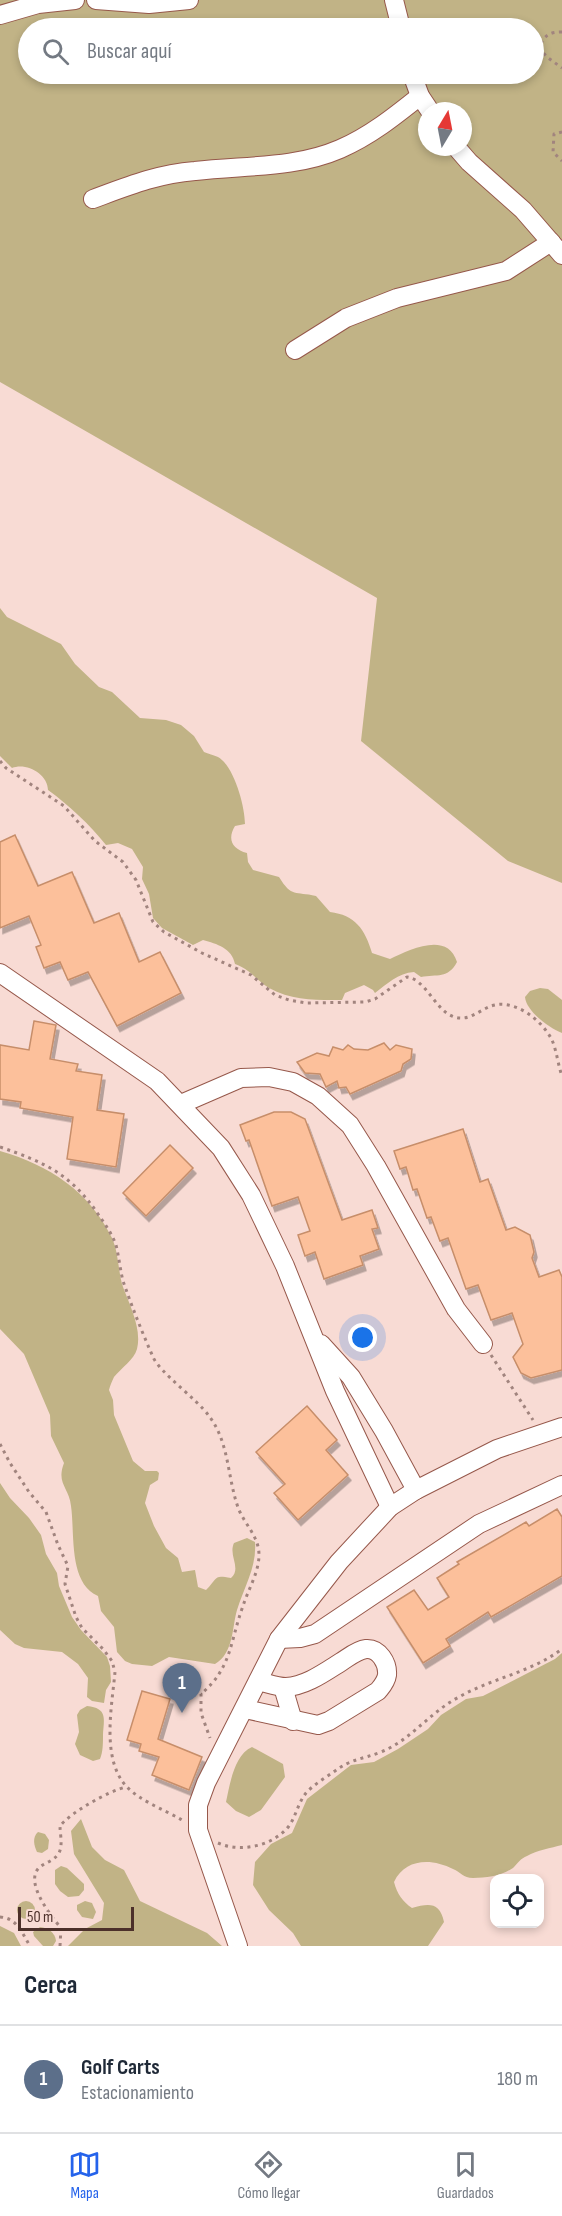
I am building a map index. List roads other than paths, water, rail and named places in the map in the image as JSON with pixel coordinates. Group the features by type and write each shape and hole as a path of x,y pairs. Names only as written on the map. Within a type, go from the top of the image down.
{"street":[{"path":"0,15 38,4 75,0"},
{"path":"96,0 149,4 189,0"},
{"path":"394,0 398,18"},
{"path":"416,84 424,102"},
{"path":"93,199 155,176 289,164 338,150 418,108"},
{"path":"295,350 346,318 397,298 506,271 556,248 524,210 464,156"},
{"path":"0,973 157,1080 221,1148 251,1195 285,1266 335,1391 390,1507"},
{"path":"181,1104 241,1078 268,1077 293,1082 318,1096 350,1125 456,1309 483,1344"},
{"path":"312,1334 351,1377 416,1490"},
{"path":"238,1946 198,1830 197,1816 200,1797 217,1759 245,1709 279,1639 339,1562 390,1507 416,1490 497,1449 562,1427"},
{"path":"279,1639 300,1638 315,1634 479,1524 562,1485"},
{"path":"245,1709 318,1725 329,1721 378,1691 385,1683 387,1675 383,1659 377,1652 368,1649 359,1651 307,1682 283,1687 258,1681"},
{"path":"283,1687 293,1721"}],"place":[{"name":"Golf Carts","path":"182,1713"}]}
